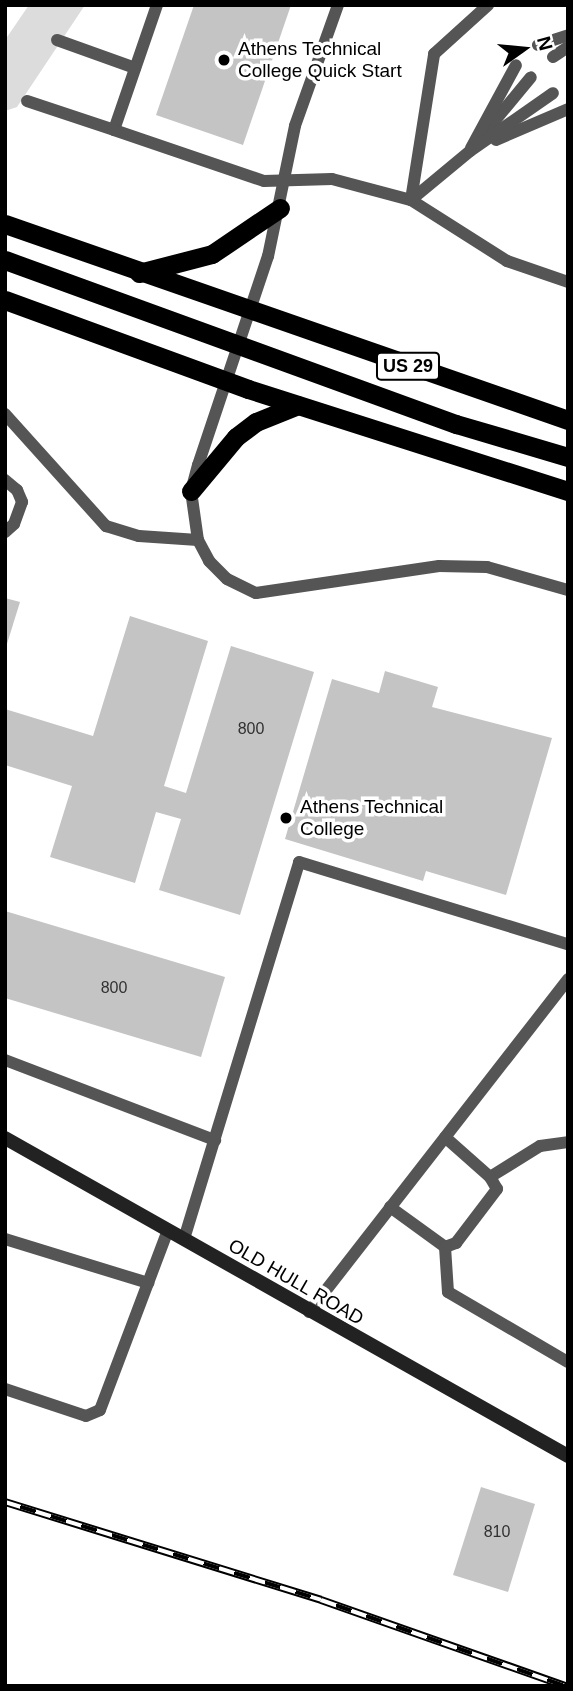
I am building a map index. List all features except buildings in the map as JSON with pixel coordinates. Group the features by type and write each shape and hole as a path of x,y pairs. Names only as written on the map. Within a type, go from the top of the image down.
{"highway":[{"path":"139,273 212,254 280,208"},
{"name":"US 29","path":"5,224 249,312 568,420"},
{"path":"5,260 456,424 568,457"},
{"path":"5,300 298,405 568,491"},
{"path":"191,491 236,437 256,422 298,405"}],"main road":[{"name":"OLD HULL ROAD","path":"5,1138 568,1456"}],"lane":[{"path":"114,130 157,5"},
{"path":"338,5 295,126 280,208 191,491 198,540 209,561 227,579 256,593 439,566 487,567 568,590"},
{"path":"411,200 434,54 488,5"},
{"path":"538,45 568,35"},
{"path":"57,40 135,68"},
{"path":"553,57 568,47"},
{"path":"470,151 516,65"},
{"path":"470,151 531,77"},
{"path":"411,200 470,151 553,93"},
{"path":"27,101 264,181 332,178 411,200 507,261 568,282"},
{"path":"470,151 568,108"},
{"path":"5,414 106,526 138,536 198,540"},
{"path":"5,480 18,490 22,502 14,524 5,532"},
{"path":"184,1239 299,862 568,944"},
{"path":"309,1312 568,979"},
{"path":"5,1060 215,1140"},
{"path":"444,1137 490,1177 497,1189 456,1243 444,1247"},
{"path":"490,1177 540,1146 568,1142"},
{"path":"390,1207 444,1247 448,1292 568,1362"},
{"path":"5,1389 86,1416 100,1410 168,1230"},
{"path":"5,1239 148,1283"}],"shaded area":[{"path":"29,5 85,5 17,107 5,111 5,40"}],"railway":[{"path":"5,1502 321,1600 565,1686"}],"place":[{"name":"Athens Technical College Quick Start","path":"224,60"},
{"name":"Athens Technical College","path":"286,818"}]}
